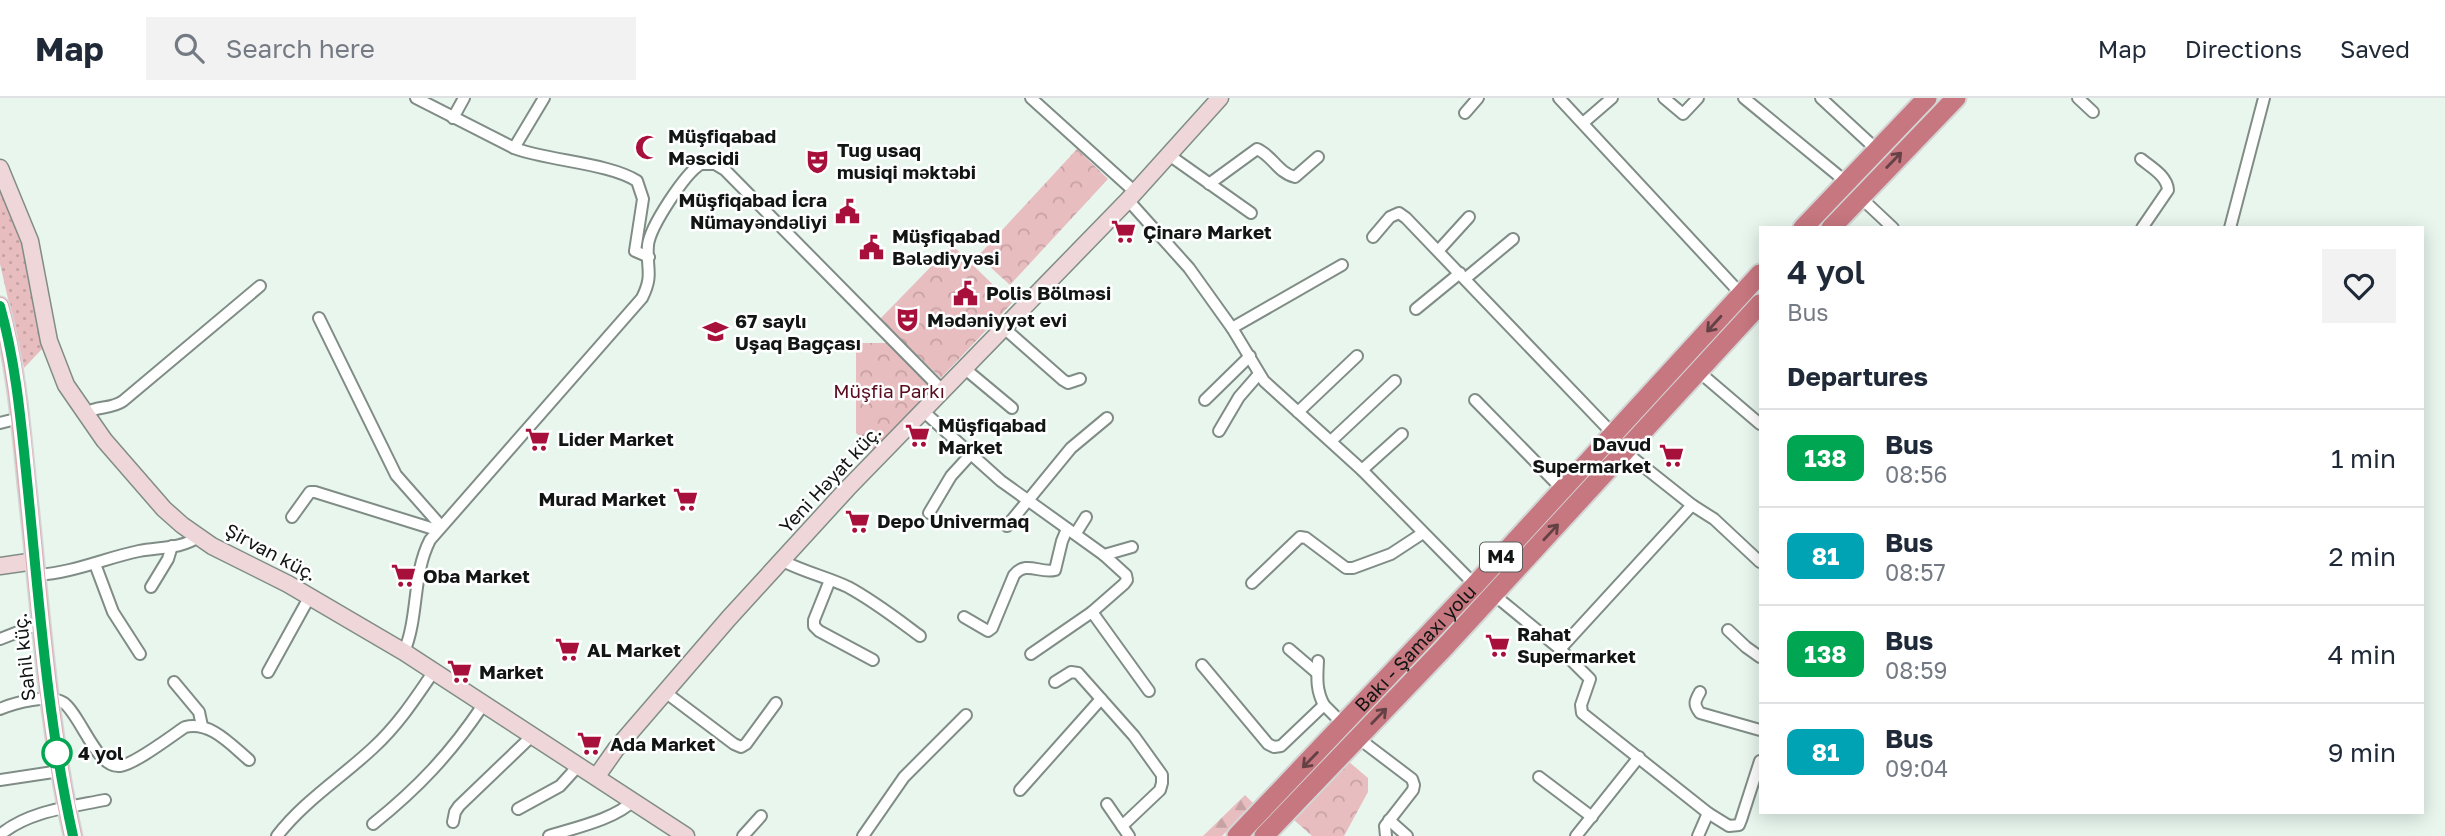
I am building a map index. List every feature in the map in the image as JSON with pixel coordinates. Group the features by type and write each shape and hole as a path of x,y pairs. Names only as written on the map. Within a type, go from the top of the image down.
{"highway":[{"path":"1805,226 1927,98"},
{"path":"1833,226 1956,98"},
{"name":"Bakı - Şamaxı yolu","path":"1264,836 1475,585 1759,275"},
{"name":"Bakı - Şamaxı yolu","path":"1237,836 1493,594 1759,305"}],"main road":[{"name":"Sahil küç.","path":"0,306 13,364 50,700 66,808 73,836"}],"street":[{"path":"416,98 529,154 617,172 637,181 643,200 635,251 649,257"},
{"path":"453,118 464,98"},
{"path":"514,148 544,98"},
{"path":"1031,98 1131,196 1233,328 1259,374 1271,388 1362,470 1475,585"},
{"name":"Yeni Həyat küç.","path":"597,776 616,749 729,618 847,489 1131,196 1220,98"},
{"path":"1465,113 1478,98"},
{"path":"1559,98 1741,294"},
{"path":"1583,123 1612,98"},
{"path":"1664,98 1684,114 1698,98"},
{"path":"1744,98 1845,181"},
{"path":"1821,98 1876,149"},
{"path":"2078,98 2093,112"},
{"path":"2231,226 2264,98"},
{"path":"1209,184 1256,149 1263,152 1286,175 1295,177 1318,157"},
{"path":"1169,155 1251,213"},
{"path":"2141,159 2168,184 2168,190 2143,226"},
{"path":"404,652 410,633 419,567 439,528 638,304 651,276 648,244 656,225 691,173 701,164 715,164 725,170 942,390"},
{"name":"Şirvan küç.","path":"0,168 30,241 55,359 66,385 84,414 164,509 198,537 310,596 404,652 686,836"},
{"path":"1859,196 1891,226"},
{"path":"1373,237 1391,217 1399,214 1406,218 1613,434"},
{"path":"1439,250 1469,217"},
{"path":"1416,309 1513,239"},
{"path":"1233,328 1342,265"},
{"path":"84,414 96,407 108,408 123,401 260,286"},
{"path":"319,318 396,475 439,528"},
{"path":"1004,328 1063,380 1068,383 1080,379"},
{"path":"1205,400 1250,356"},
{"path":"1298,412 1357,356"},
{"path":"964,368 1012,408"},
{"path":"1698,372 1759,423"},
{"path":"1219,431 1239,397 1259,374"},
{"path":"1331,441 1395,380"},
{"path":"1475,400 1563,490"},
{"path":"923,411 1026,500 1104,555 1126,575 1127,580 1092,612 1031,654"},
{"path":"0,423 20,418"},
{"path":"1007,526 1071,447 1107,418"},
{"path":"1362,470 1402,434"},
{"path":"1625,451 1692,505 1714,519 1759,561"},
{"path":"929,513 951,476 971,454"},
{"path":"292,517 310,492 315,492 439,528"},
{"path":"1560,649 1692,505"},
{"path":"964,617 983,630 992,628 1018,570 1024,567 1050,572 1055,570 1062,541 1086,517"},
{"path":"1252,583 1300,537 1306,538 1346,568 1353,568 1391,554 1423,533"},
{"path":"0,566 68,572 124,555 184,544 198,537"},
{"path":"151,587 168,559 172,546"},
{"path":"1104,555 1132,547"},
{"path":"783,561 804,572 830,580 882,607 920,636"},
{"path":"95,564 113,612 139,654"},
{"path":"830,580 814,626 873,660"},
{"path":"1493,594 1560,649 1590,679 1581,705 1582,713 1708,813 1729,826 1739,825 1759,764"},
{"path":"268,672 310,596"},
{"path":"1092,612 1149,691"},
{"path":"0,639 41,623"},
{"path":"1727,630 1745,648 1759,656"},
{"path":"1289,649 1317,673"},
{"path":"1318,661 1318,693 1324,705 1351,731 1412,779 1413,790 1385,826 1386,836"},
{"path":"1202,665 1268,744 1274,747 1281,746 1324,705"},
{"path":"277,836 292,817 392,729 409,710 434,671"},
{"path":"1055,682 1071,672 1078,673 1134,736 1162,775 1160,790 1126,831 1107,804"},
{"path":"174,682 199,712 202,726"},
{"path":"665,692 741,747 776,703"},
{"path":"1700,692 1695,702 1700,713 1759,730"},
{"path":"1020,790 1101,699"},
{"path":"0,709 28,700 50,700 65,704 109,765 128,764 186,727 202,726 249,760"},
{"path":"373,824 406,798 447,756 483,705"},
{"path":"863,836 904,777 965,715"},
{"path":"453,822 459,806 532,736"},
{"path":"1576,836 1639,757"},
{"path":"518,809 560,786 579,765"},
{"path":"0,780 60,771"},
{"path":"1539,778 1592,817"},
{"path":"0,835 10,826 30,817 105,800"},
{"path":"549,836 613,814 627,808 634,800"},
{"path":"1698,836 1708,813"},
{"path":"743,836 761,816"},
{"path":"1389,821 1408,836"}],"green space":[{"path":"1077,149 1108,179 1010,285 978,256"},
{"path":"0,188 27,259 43,348 24,368 0,264"},
{"path":"952,245 1012,303 941,378 880,319"},
{"name":"Müşfia Parkı","path":"856,343 888,343 936,388 876,452 856,433"},
{"path":"1348,761 1368,778 1368,792 1344,836 1312,836 1294,820"},
{"path":"1245,795 1254,804 1222,836 1203,836"}],"bus line":[{"name":"138","path":"0,306 13,364 50,700 66,808 73,836"}],"place":[{"name":"Müşfiqabad Məscidi","path":"648,147"},
{"name":"Tuğ usaq musiqi məktəbi","path":"817,161"},
{"name":"Müşfiqabad İcra Nümayəndəliyi","path":"847,211"},
{"name":"Çinarə Market","path":"1123,232"},
{"name":"Müşfiqabad Bələdiyyəsi","path":"872,247"},
{"name":"Polis Bölməsi","path":"966,293"},
{"name":"Mədəniyyət evi","path":"907,320"},
{"name":"67 saylı Uşaq Bağçası","path":"715,332"},
{"name":"Müşfiqabad Market","path":"918,436"},
{"name":"Lider Market","path":"538,439"},
{"name":"Davud Supermarket","path":"1671,455"},
{"name":"Murad Market","path":"686,499"},
{"name":"Depo Univermaq","path":"857,521"},
{"name":"Oba Market","path":"403,576"},
{"name":"Rahat Supermarket","path":"1497,645"},
{"name":"AL Market","path":"567,650"},
{"name":"Market","path":"459,672"},
{"name":"Ada Market","path":"590,744"},
{"name":"4 yol","path":"57,753"}]}
